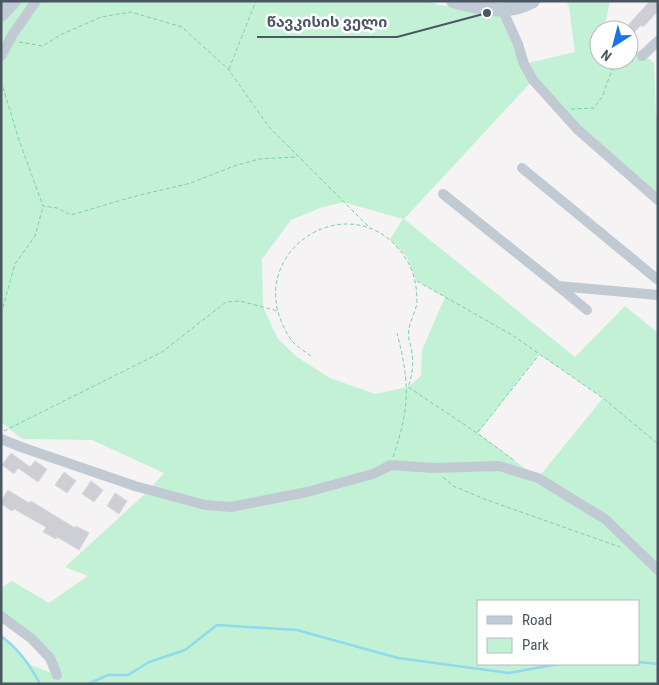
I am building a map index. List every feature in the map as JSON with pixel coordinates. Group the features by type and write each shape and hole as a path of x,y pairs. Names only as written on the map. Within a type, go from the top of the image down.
{"main road":[{"path":"1,15 14,1"},
{"path":"452,1 502,11 533,1"}],"street":[{"path":"1,56 13,34 36,1"},
{"path":"502,11 518,44 524,64 533,80 577,129 658,200"},
{"path":"642,56 658,41"},
{"path":"522,168 658,280"},
{"path":"443,194 587,310"},
{"path":"558,286 658,295"},
{"path":"1,439 134,486 205,505 231,507 306,492 373,474 390,466 433,468 499,466 538,478 605,519 658,570"},
{"path":"1,616 32,639 50,658 57,675"}],"path":[{"path":"229,70 256,1"},
{"path":"13,34 19,42 43,46 60,35 102,17 131,12 182,27 229,70 269,128 369,228 390,239 407,257 416,280 417,305 409,328 408,341 412,352 412,375 408,387 404,427 390,466"},
{"path":"560,109 594,108 602,97 612,70 642,56"},
{"path":"1,81 19,140 43,206 35,236 15,264 1,314"},
{"path":"43,206 57,208 71,216 132,197 191,183 234,166 259,159 298,157"},
{"path":"311,356 293,342 281,323 278,312 276,301 277,278 286,257 301,240 320,228 344,224 369,228"},
{"path":"416,280 512,335 603,398 658,444"},
{"path":"1,432 162,352 226,302 240,301 278,312"},
{"path":"397,333 408,387 515,461"},
{"path":"477,433 539,354"},
{"path":"433,468 452,486 640,553"}],"green space":[{"path":"1,1 428,1 439,5 481,9 453,1 533,1 503,11 524,64 575,52 569,7 566,1 610,1 606,20 589,20 589,70 639,70 639,51 654,63 656,113 658,119 658,200 533,80 404,219 575,357 625,306 658,333 658,684 1,684 1,636 12,644 31,665 56,675 50,658 1,616 1,588 12,581 49,603 88,576 65,567 146,493 164,473 92,440 22,439 1,422","holes":["343,202 403,219 390,239 407,257 416,280 445,297 422,350 421,376 408,387 375,394 330,378 297,357 278,339 263,307 262,259 291,220 320,208","539,354 603,398 538,478 478,433"]}],"building":[{"path":"650,1 655,1 658,4 658,11 643,27 641,25 639,27 639,20 633,20"},
{"path":"11,453 30,467 35,461 47,469 38,482 18,468 14,474 2,465"},
{"path":"64,472 76,481 67,493 55,485"},
{"path":"91,481 103,490 94,502 82,494"},
{"path":"8,490 29,503 31,501 75,528 76,526 89,533 79,550 57,537 56,539 43,532 46,527 1,504"},
{"path":"115,493 127,501 119,514 107,506"}],"waterway":[{"path":"88,684 108,675 128,675 149,662 185,650 217,625 297,630 398,658 509,673 553,665"},
{"path":"1,636 23,658 40,684"},
{"path":"639,662 658,664"}],"place":[{"name":"წავკისის ველი","path":"487,13"}]}
